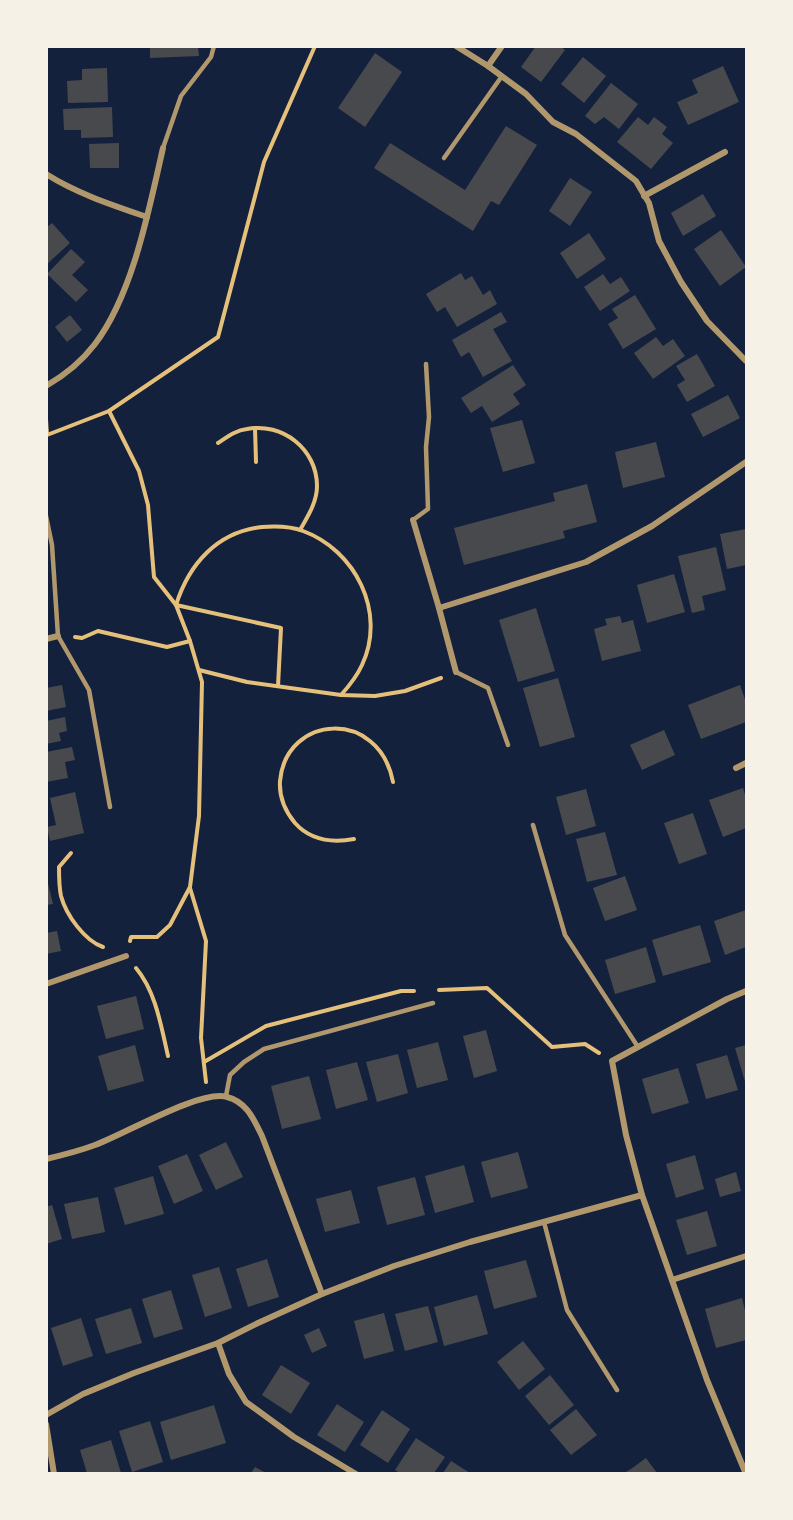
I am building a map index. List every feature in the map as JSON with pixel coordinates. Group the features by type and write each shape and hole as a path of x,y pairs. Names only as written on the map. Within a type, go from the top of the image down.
{"street":[{"path":"456,46 502,76 526,94 553,122 614,162 636,181 649,204 659,241 681,282 707,321 747,362"},
{"path":"488,66 502,46"},
{"path":"46,386 68,373 95,344 117,307 147,217 163,148"},
{"path":"644,196 725,152"},
{"path":"46,174 77,191 147,217"},
{"path":"439,608 586,562 652,526 747,462"},
{"path":"413,520 456,672"},
{"path":"46,639 58,636"},
{"path":"735,768 747,763"},
{"path":"46,984 126,956"},
{"path":"746,1473 706,1380 642,1194 626,1135 612,1061 727,999 747,991"},
{"path":"46,1159 95,1145 174,1109 208,1098 226,1096 241,1102 253,1116 322,1294"},
{"path":"46,1415 83,1394 218,1343 322,1294 394,1266 642,1194"},
{"path":"672,1280 747,1256"},
{"path":"218,1343 229,1374 246,1402 294,1437 357,1473"},
{"path":"46,1424 54,1473"}],"lane":[{"path":"163,148 181,96 211,57 214,46"},
{"path":"444,158 502,76"},
{"path":"413,520 428,509 426,447 429,417 426,364"},
{"path":"46,516 52,545 58,636 89,690 110,807"},
{"path":"456,672 488,688 508,744"},
{"path":"533,825 565,935 638,1047"},
{"path":"226,1096 230,1075 244,1062 264,1049 433,1003"},
{"path":"544,1222 567,1310 616,1390"}],"path":[{"path":"46,419 47,435 109,411 218,337 264,162 315,46"},
{"path":"109,411 140,471 148,505 154,577 176,605 202,682 198,816 190,887 170,925 157,937 131,937 126,956"},
{"path":"218,443 230,434 255,428 274,429 288,435 300,445 315,471 317,486 314,501 300,530"},
{"path":"255,428 256,462"},
{"path":"176,605 191,570 203,555 218,542 235,534 254,528 273,526 300,530 327,543 354,571 369,606 371,626 366,654 354,680 341,695"},
{"path":"176,605 281,628 278,686"},
{"path":"58,636 82,638 98,631 167,647 190,641"},
{"path":"198,670 247,682 341,695 375,696 405,691 456,672"},
{"path":"354,839 340,842 318,838 299,828 282,803 281,774 285,760 299,742 319,731 333,728 348,729 362,734 384,754 393,782"},
{"path":"190,887 206,941 201,1038 208,1098"}],"building":[{"path":"150,46 198,46 199,56 150,58"},
{"path":"536,46 560,46 565,50 541,82 521,67"},
{"path":"375,53 402,72 365,127 338,108"},
{"path":"583,57 606,76 584,103 561,84"},
{"path":"723,66 739,102 688,125 677,102 698,93 692,80"},
{"path":"107,68 108,102 68,103 67,81 82,80 82,69"},
{"path":"611,83 638,104 619,129 604,117 595,124 585,116"},
{"path":"112,107 113,137 81,138 81,130 64,130 63,109"},
{"path":"638,117 648,125 654,117 667,127 662,134 673,143 651,169 617,142"},
{"path":"506,126 537,145 499,205 491,201 473,231 374,168 390,143 465,190"},
{"path":"119,143 119,168 90,168 89,144"},
{"path":"570,178 592,192 570,226 549,211"},
{"path":"703,194 716,216 683,236 671,213"},
{"path":"52,223 70,243 46,265 46,228"},
{"path":"721,230 746,267 720,286 694,249"},
{"path":"589,233 606,259 577,279 560,253"},
{"path":"71,249 85,262 72,275 88,290 76,302 47,274"},
{"path":"461,273 465,280 472,276 483,295 490,290 497,304 457,327 445,307 437,312 426,294"},
{"path":"603,274 610,284 621,277 630,291 600,311 584,287"},
{"path":"635,295 656,329 623,349 608,324 618,318 612,309"},
{"path":"501,312 507,322 493,329 512,361 483,377 469,352 461,357 452,340"},
{"path":"70,315 82,330 67,342 55,327"},
{"path":"656,337 663,346 673,339 685,356 653,379 634,353"},
{"path":"697,354 715,386 687,402 677,385 685,380 676,366"},
{"path":"513,365 526,385 513,394 520,404 492,422 482,406 471,413 461,398"},
{"path":"728,395 740,418 703,437 691,414"},
{"path":"522,420 535,463 503,472 490,428"},
{"path":"656,442 665,477 623,488 615,452"},
{"path":"587,484 597,522 563,531 565,538 464,565 454,528 555,501 553,493"},
{"path":"746,529 746,565 727,569 720,534"},
{"path":"716,547 726,590 702,596 705,610 692,613 678,556"},
{"path":"674,574 685,612 647,623 637,585"},
{"path":"536,608 555,671 518,682 499,620"},
{"path":"620,616 622,623 633,620 641,651 602,661 594,629 607,625 605,619"},
{"path":"558,678 575,737 540,747 523,688"},
{"path":"62,685 66,707 46,711 46,688"},
{"path":"740,685 746,702 746,722 701,739 688,705"},
{"path":"65,717 67,731 59,733 61,741 46,744 46,721"},
{"path":"664,730 675,755 642,770 630,745"},
{"path":"72,747 75,760 65,762 68,778 46,782 46,752"},
{"path":"743,788 746,798 746,828 723,837 709,800"},
{"path":"586,789 596,826 566,835 556,797"},
{"path":"75,792 84,833 50,841 47,827 56,825 50,798"},
{"path":"693,813 707,854 679,864 664,823"},
{"path":"605,832 617,875 587,882 576,839"},
{"path":"46,875 53,904 46,905"},
{"path":"625,876 637,910 605,921 593,888"},
{"path":"746,910 746,947 725,955 714,921"},
{"path":"700,925 711,962 663,976 652,940"},
{"path":"57,931 61,951 46,954 46,933"},
{"path":"646,947 656,982 615,994 605,960"},
{"path":"136,996 144,1029 106,1039 97,1006"},
{"path":"486,1030 497,1071 474,1078 463,1036"},
{"path":"438,1042 448,1080 417,1088 407,1050"},
{"path":"135,1045 144,1081 108,1091 98,1056"},
{"path":"746,1045 746,1085 735,1048"},
{"path":"398,1054 408,1093 377,1102 366,1062"},
{"path":"727,1055 738,1090 706,1099 696,1064"},
{"path":"357,1062 368,1100 336,1109 326,1070"},
{"path":"678,1068 689,1103 652,1114 642,1079"},
{"path":"309,1076 321,1119 282,1129 271,1086"},
{"path":"226,1142 243,1177 216,1190 199,1155"},
{"path":"518,1152 528,1188 491,1198 481,1162"},
{"path":"187,1154 203,1191 174,1204 158,1166"},
{"path":"695,1155 704,1189 676,1198 666,1164"},
{"path":"464,1165 474,1202 435,1213 425,1176"},
{"path":"736,1172 741,1191 720,1197 715,1179"},
{"path":"153,1176 164,1214 125,1225 114,1188"},
{"path":"415,1177 425,1215 387,1225 377,1187"},
{"path":"351,1190 360,1223 325,1232 316,1199"},
{"path":"98,1197 105,1232 72,1239 64,1204"},
{"path":"52,1205 62,1239 46,1244 46,1207"},
{"path":"707,1211 717,1246 687,1255 676,1220"},
{"path":"267,1259 279,1297 248,1307 236,1269"},
{"path":"526,1260 537,1297 494,1309 484,1271"},
{"path":"219,1267 232,1308 205,1317 192,1275"},
{"path":"171,1290 183,1329 154,1338 142,1299"},
{"path":"477,1295 488,1334 444,1346 434,1307"},
{"path":"742,1298 746,1315 746,1340 716,1348 705,1309"},
{"path":"428,1306 438,1342 405,1351 395,1314"},
{"path":"131,1308 142,1343 106,1354 95,1319"},
{"path":"384,1313 394,1351 364,1359 354,1321"},
{"path":"81,1318 93,1356 63,1366 51,1328"},
{"path":"319,1328 327,1346 312,1353 304,1335"},
{"path":"523,1341 545,1369 519,1390 497,1362"},
{"path":"281,1365 310,1383 291,1414 262,1395"},
{"path":"550,1375 574,1405 549,1425 525,1396"},
{"path":"337,1404 364,1422 345,1452 317,1435"},
{"path":"214,1405 226,1443 171,1460 160,1422"},
{"path":"576,1409 597,1435 571,1455 550,1430"},
{"path":"382,1410 410,1429 388,1463 360,1445"},
{"path":"150,1421 163,1462 132,1472 119,1431"},
{"path":"416,1438 445,1457 434,1473 400,1473 395,1470"},
{"path":"111,1440 121,1473 87,1473 80,1450"},
{"path":"646,1458 657,1473 624,1473 631,1469"},
{"path":"451,1461 470,1473 443,1473"},
{"path":"255,1467 266,1473 251,1473"}]}
